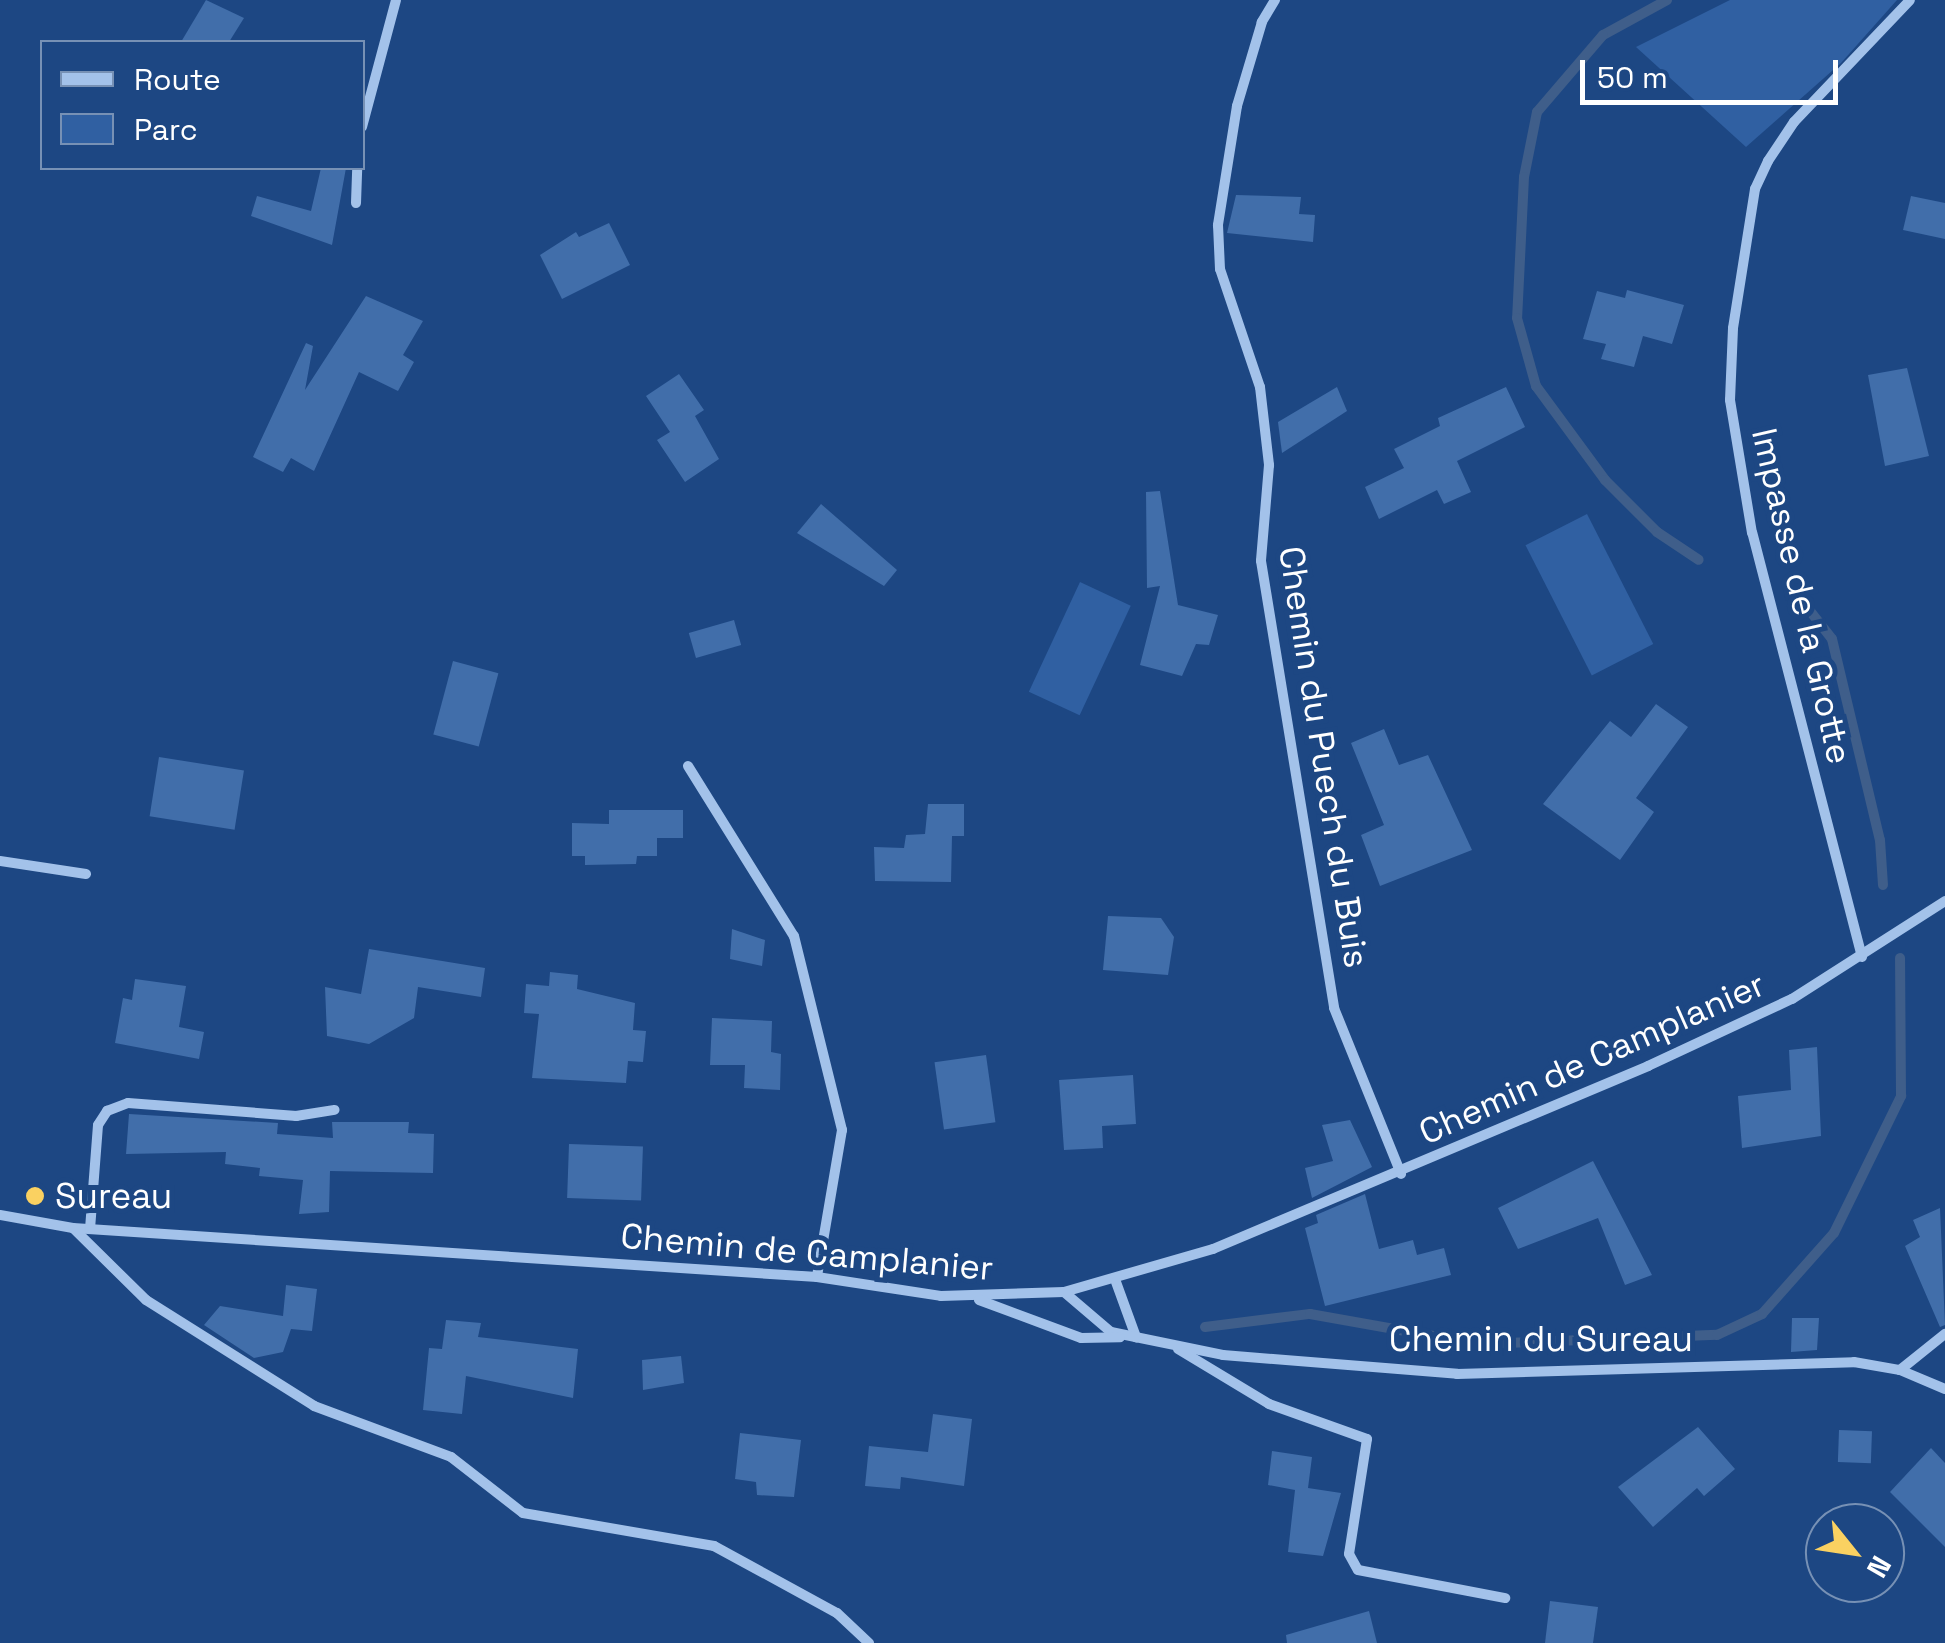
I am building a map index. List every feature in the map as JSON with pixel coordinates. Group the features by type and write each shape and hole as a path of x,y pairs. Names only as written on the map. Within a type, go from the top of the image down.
{"street":[{"path":"365,115 396,0"},
{"name":"Chemin du Puech du Buis","path":"1275,0 1262,22 1237,106 1218,225 1220,269 1253,354 1268,443 1261,562 1334,1008 1400,1174"},
{"name":"Impasse de la Grotte","path":"1862,958 1752,533 1730,400 1733,328 1751,208 1768,161 1794,122 1910,0"},
{"path":"356,203 357,170"},
{"path":"688,766 794,936 842,1130 817,1278"},
{"path":"0,860 86,874"},
{"name":"Chemin de Camplanier","path":"0,1216 74,1228 817,1278 975,1298 1064,1292 1116,1282 1400,1174 1774,1008 1862,958 1945,901"},
{"path":"90,1229 98,1126 107,1111 128,1104 296,1116 335,1110"},
{"path":"74,1228 146,1300 314,1406 451,1457 523,1513 714,1546 837,1613 870,1643"},
{"path":"1116,1282 1136,1337"},
{"name":"Chemin du Sureau","path":"1064,1292 1111,1332 1223,1355 1458,1374 1854,1362 1900,1370 1945,1390"},
{"name":"Chemin du Sureau","path":"975,1298 1081,1338 1136,1337"},
{"path":"1900,1370 1945,1334"},
{"path":"1168,1344 1269,1404 1366,1438 1349,1554 1358,1570 1505,1598"}],"green space":[{"path":"1730,0 1897,0 1841,63 1746,147 1636,47"},
{"path":"1587,514 1653,644 1592,675 1526,545"},
{"path":"1080,582 1131,606 1080,715 1029,692"}],"building":[{"path":"206,0 244,18 230,40 182,40"},
{"path":"321,170 346,170 332,245 251,216 257,196 311,211"},
{"path":"1236,195 1301,197 1299,214 1315,215 1313,242 1227,233"},
{"path":"1911,196 1945,203 1945,239 1903,230"},
{"path":"609,223 630,265 562,299 540,255 576,232 579,237"},
{"path":"1627,290 1684,305 1672,344 1643,336 1634,367 1601,359 1606,344 1583,339 1597,291 1625,298"},
{"path":"366,296 423,321 403,355 414,362 398,391 359,372 314,471 291,458 283,472 253,457 306,343 313,346 305,390"},
{"path":"1907,368 1929,456 1885,466 1868,375"},
{"path":"679,374 704,410 695,416 719,459 685,482 657,440 670,432 646,396"},
{"path":"1337,387 1347,411 1282,453 1278,422"},
{"path":"1506,387 1525,427 1457,461 1471,492 1444,504 1437,490 1379,519 1365,487 1404,468 1394,449 1440,426 1438,418"},
{"path":"1160,491 1178,605 1218,615 1209,645 1196,644 1182,676 1140,665 1160,586 1147,588 1146,492"},
{"path":"821,504 897,570 884,586 797,533"},
{"path":"734,620 741,645 696,658 689,633"},
{"path":"453,661 498,673 479,747 433,734"},
{"path":"1656,704 1688,727 1636,798 1654,812 1620,860 1543,804 1610,721 1631,737"},
{"path":"1384,729 1399,765 1428,755 1472,850 1380,886 1361,835 1384,825 1351,743"},
{"path":"159,757 244,770 235,830 150,816"},
{"path":"928,804 964,804 964,836 952,836 951,882 875,881 874,847 904,848 906,835 925,834"},
{"path":"609,810 683,810 683,838 657,838 657,856 637,856 636,864 585,865 585,856 572,856 572,823 609,824"},
{"path":"1108,916 1161,918 1174,937 1168,975 1103,970"},
{"path":"732,929 765,940 762,966 730,959"},
{"path":"369,949 485,968 481,997 418,987 414,1018 369,1044 327,1036 325,987 361,994"},
{"path":"550,972 578,975 577,989 635,1003 633,1030 646,1031 643,1062 628,1061 626,1083 532,1078 539,1014 524,1013 526,984 549,986"},
{"path":"135,979 186,986 179,1027 204,1032 199,1059 115,1043 123,998 132,1000"},
{"path":"712,1018 772,1021 771,1052 781,1054 780,1090 744,1088 745,1065 710,1065"},
{"path":"1817,1047 1821,1136 1742,1148 1738,1096 1791,1090 1789,1050"},
{"path":"986,1055 995,1122 944,1130 935,1062"},
{"path":"1133,1075 1136,1124 1102,1126 1103,1148 1064,1150 1059,1080"},
{"path":"129,1114 278,1123 277,1134 333,1138 332,1122 409,1122 408,1133 434,1134 433,1173 330,1171 329,1212 299,1214 303,1180 259,1176 260,1168 225,1164 226,1152 126,1154"},
{"path":"1350,1120 1372,1167 1312,1198 1305,1168 1333,1161 1322,1125"},
{"path":"569,1144 643,1147 641,1201 567,1198"},
{"path":"1593,1161 1652,1275 1625,1285 1598,1218 1518,1249 1498,1208"},
{"path":"1365,1194 1379,1249 1413,1240 1417,1255 1444,1248 1451,1275 1325,1306 1305,1228 1318,1223 1316,1215"},
{"path":"1940,1208 1945,1325 1940,1327 1905,1246 1920,1237 1913,1220"},
{"path":"286,1285 317,1289 312,1331 291,1329 283,1352 254,1358 204,1325 220,1306 283,1316"},
{"path":"1792,1318 1819,1318 1817,1350 1791,1352"},
{"path":"446,1320 481,1323 478,1337 578,1349 573,1398 466,1376 462,1414 423,1410 429,1348 442,1349"},
{"path":"681,1356 684,1383 643,1390 642,1360"},
{"path":"933,1414 972,1419 964,1486 901,1477 900,1489 865,1486 869,1446 928,1452"},
{"path":"1698,1427 1735,1469 1704,1496 1697,1488 1653,1527 1618,1487"},
{"path":"1839,1430 1872,1431 1871,1463 1838,1462"},
{"path":"740,1433 801,1440 794,1497 757,1495 756,1482 735,1479"},
{"path":"1931,1448 1945,1463 1945,1547 1905,1503 1890,1492"},
{"path":"1272,1451 1312,1457 1308,1488 1341,1493 1323,1556 1288,1552 1295,1490 1268,1485"},
{"path":"1550,1601 1598,1607 1593,1643 1545,1643"},
{"path":"1369,1611 1377,1643 1287,1643 1286,1635"}],"waterway":[{"path":"1667,0 1603,35 1537,112 1524,177 1517,318 1536,386 1605,480 1657,532 1699,560"},
{"path":"1799,597 1832,639 1880,840 1883,885"},
{"path":"1205,1327 1310,1314 1478,1344 1717,1335 1762,1314 1834,1233 1901,1096 1900,958"}],"place":[{"name":"Sureau","path":"35,1196"}]}
